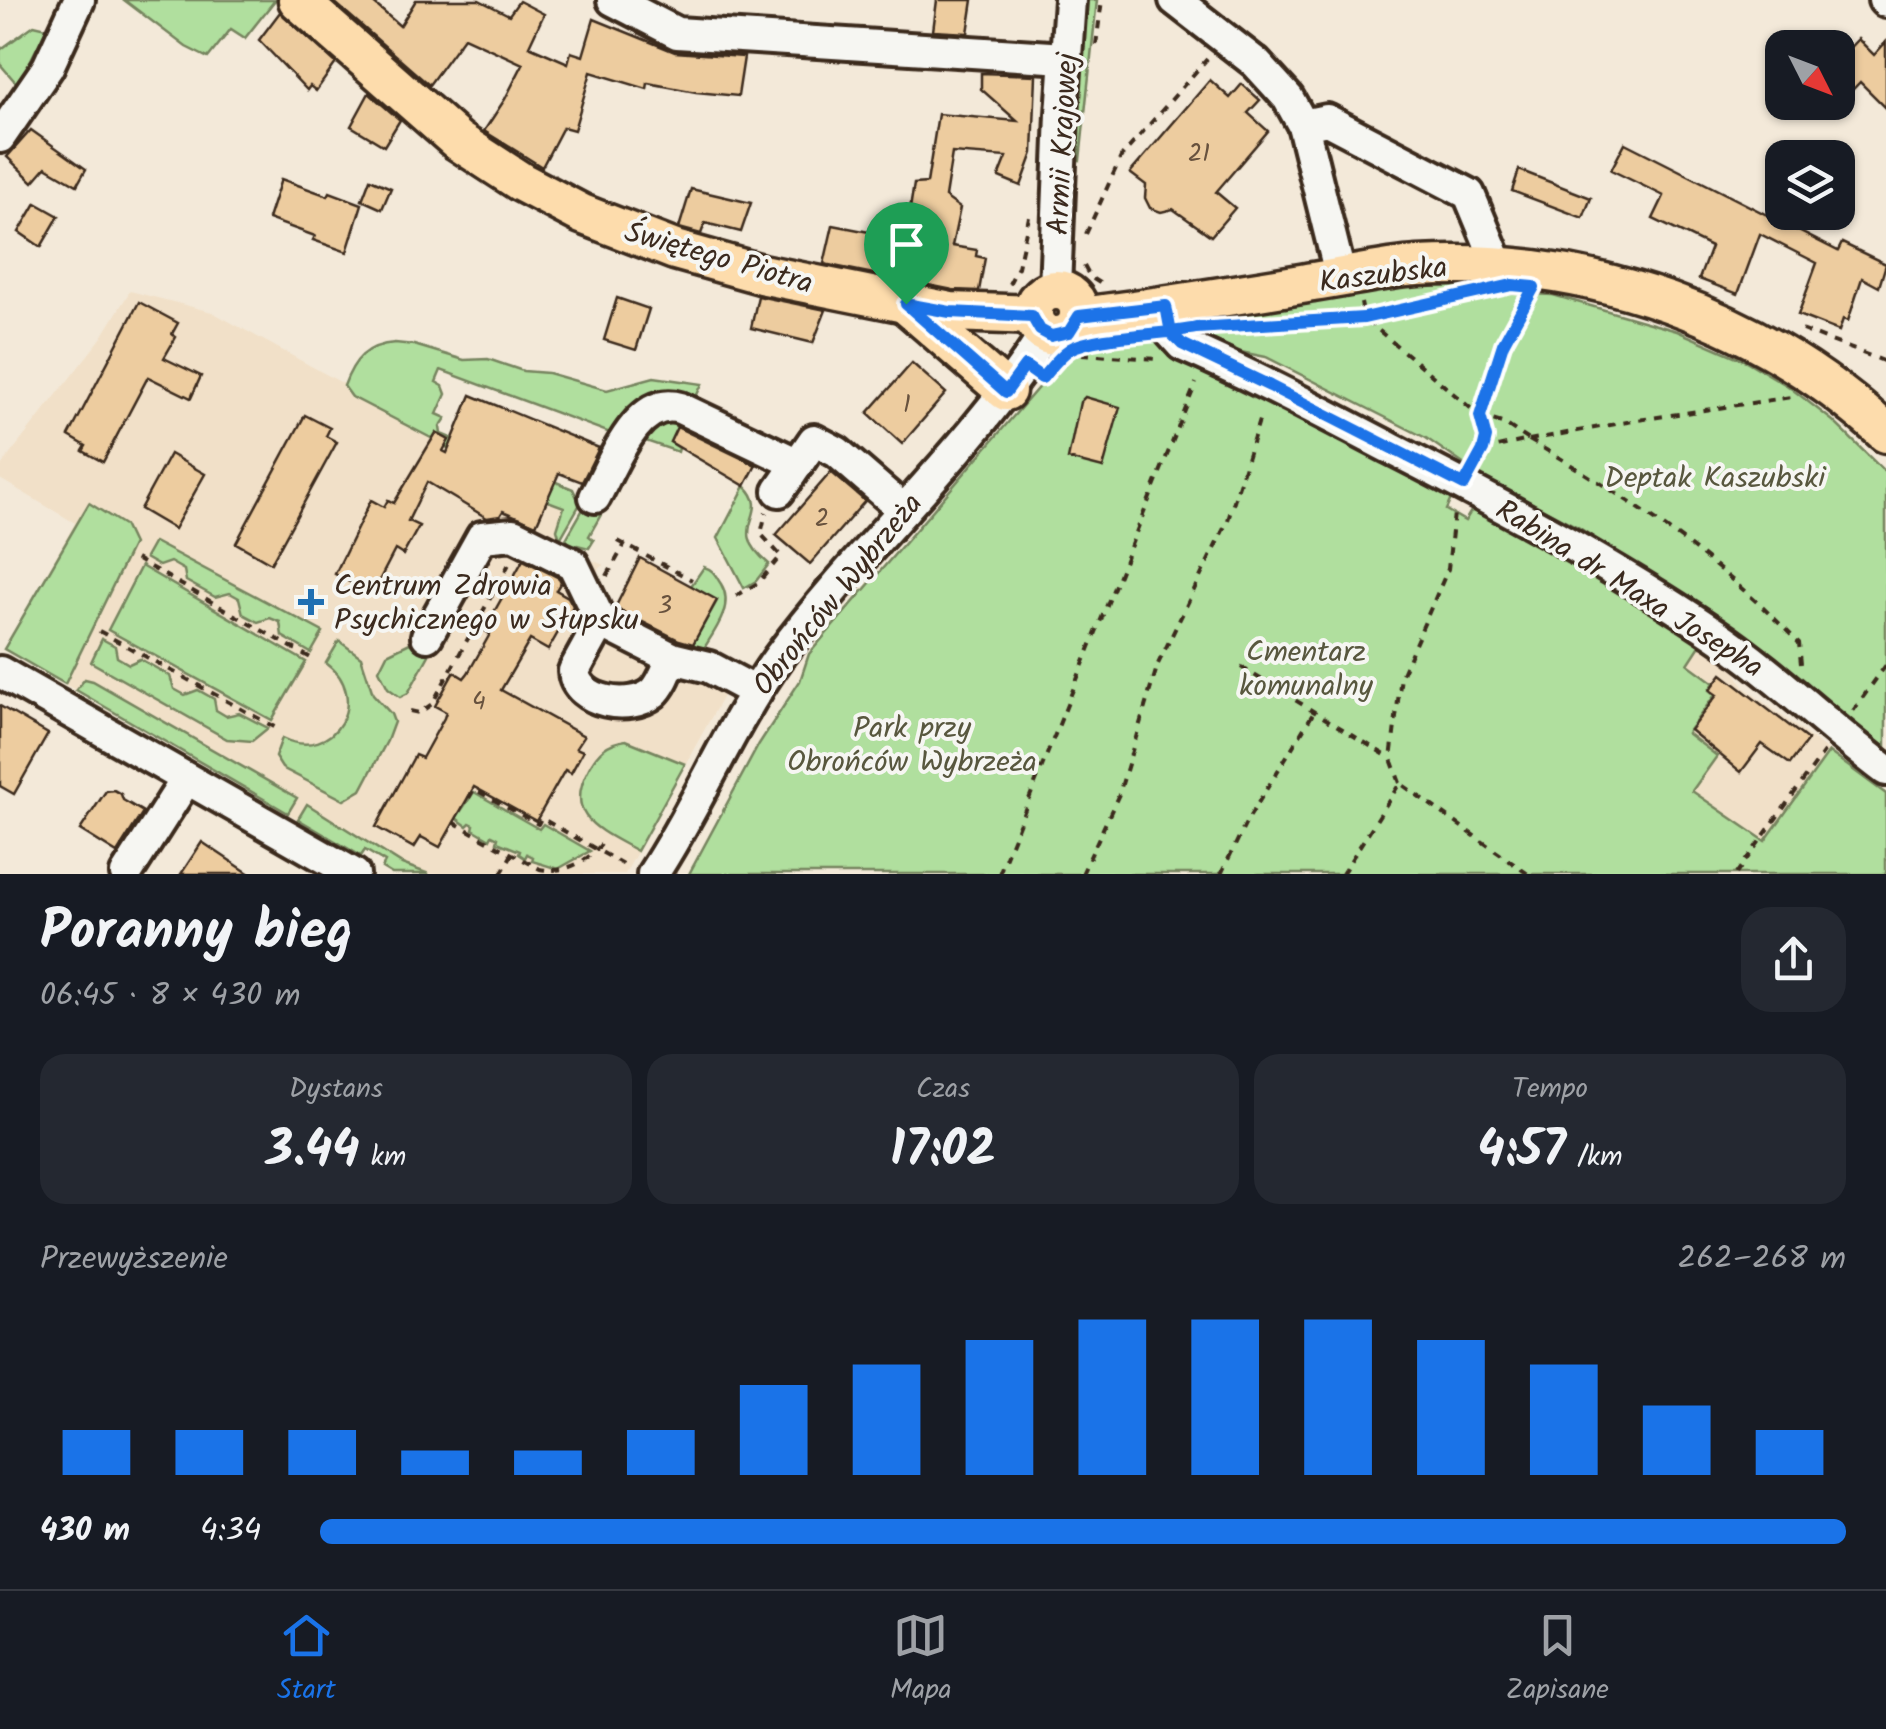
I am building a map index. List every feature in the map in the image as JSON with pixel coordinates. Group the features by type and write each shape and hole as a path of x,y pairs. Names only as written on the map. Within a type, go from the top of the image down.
{"main road":[{"name":"Świętego Piotra","path":"298,0 458,141 521,182 632,236 726,265 906,304 1058,326"},
{"name":"Kaszubska","path":"1058,326 1415,266 1498,264 1577,275 1727,325 1828,385 1886,433"},
{"path":"906,304 1006,392"}],"street":[{"path":"0,137 48,67 79,0"},
{"path":"614,0 659,27 677,33 1065,58"},
{"name":"Armii Krajowej","path":"1058,326 1070,0"},
{"path":"1175,0 1256,63 1288,98 1303,125 1349,277"},
{"path":"1303,125 1328,120 1469,194 1498,264"},
{"name":"Rabina dr Maxa Josepha","path":"1166,306 1171,333 1182,344 1464,485 1553,534 1716,634 1886,770"},
{"name":"Obrońców Wybrzeża","path":"649,872 756,692 827,598 1006,392 1058,326"},
{"path":"595,497 634,429 650,412 666,404 798,464"},
{"path":"779,492 814,440 836,452 904,510"},
{"path":"436,647 482,536 513,534 573,564 601,622 672,658 709,667 756,692"},
{"path":"601,622 574,671 574,678 585,693 616,701 643,698 653,693 672,658"},
{"path":"0,672 354,874"},
{"path":"126,874 186,780"}],"path":[{"path":"1096,51 1102,0"},
{"path":"1080,248 1121,157 1225,39"},
{"path":"1080,259 1090,277 1111,286"},
{"path":"1349,277 1364,318 1480,416 1505,424 1615,490 1720,566 1800,642 1802,668"},
{"path":"1528,874 1400,783 1392,759 1401,676 1448,569 1455,504 1483,450 1486,438 1480,416 1503,344 1534,287"},
{"path":"1252,325 1364,318 1456,298"},
{"path":"999,874 1208,356"},
{"path":"1082,874 1119,794 1158,664 1228,520 1270,386"},
{"path":"1483,450 1638,420 1794,397"},
{"path":"736,596 758,583 781,556 761,534 767,510 779,492"},
{"path":"618,540 692,580"},
{"path":"410,711 419,713 430,707 512,559 527,554 533,544"},
{"path":"136,559 316,661"},
{"path":"99,631 278,729"},
{"path":"436,647 454,664"},
{"path":"1866,692 1886,665"},
{"path":"1241,667 1392,759"},
{"path":"1221,874 1247,821 1314,712"},
{"path":"1736,874 1837,734"},
{"path":"1342,874 1400,783"},
{"path":"469,798 474,789 538,824 542,818 597,850 649,872"},
{"path":"453,822 540,869 560,874 597,850 602,842"},
{"path":"501,874 512,854"}],"shaded area":[{"name":"Centrum Zdrowia Psychicznego w Słupsku","path":"130,291 212,312 485,461 573,495 554,545 604,565 583,582 601,622 728,687 625,874 392,874 382,868 385,862 365,850 361,856 4,649 75,523 0,479 0,467 102,337"},
{"path":"1702,644 1722,646 1744,687 1829,752 1765,841 1692,791 1686,733 1715,695 1709,690 1713,683 1688,664"}],"green space":[{"path":"124,0 275,0 245,38 231,29 208,58 186,47"},
{"path":"1081,0 1097,0 1080,160 1071,159"},
{"path":"34,25 47,28 18,85 0,64 0,50"},
{"name":"Deptak Kaszubski","path":"1494,282 1510,293 1553,295 1677,331 1746,361 1788,386 1833,421 1886,473 1886,749 1734,629 1578,527 1485,479 1426,438 1266,357 1210,346 1207,317 1350,294"},
{"name":"Cmentarz komunalny","path":"1169,336 1454,492 1446,510 1465,521 1473,508 1642,606 1649,599 1722,646 1716,654 1701,644 1688,664 1714,683 1709,690 1715,695 1687,733 1717,756 1692,791 1765,841 1829,752 1886,794 1886,874 689,874 759,744 800,681 809,654 1061,361 1078,349"},
{"path":"395,343 464,360 488,359 607,390 654,377 702,384 695,399 610,433 441,370 436,382 446,394 437,414 446,418 440,427 441,434 573,489 580,504 560,539 557,529 564,507 516,489 352,397 344,386 357,361 369,350"},
{"path":"652,420 680,422 670,442 679,448 678,452 643,440 589,536 594,540 589,548 569,543 566,539 586,504"},
{"path":"745,486 755,505 750,540 769,564 756,581 744,588 718,538"},
{"path":"89,503 124,525 133,544 65,684 4,649"},
{"path":"154,542 323,632 311,653 282,636 280,622 270,618 258,622 243,614 239,598 230,593 215,597 186,581 184,570 170,562 159,566 145,558"},
{"path":"141,566 306,662 272,720 108,630"},
{"path":"704,567 721,584 726,602 720,621 698,658 678,650 681,644 690,649 717,601 691,586"},
{"path":"102,639 115,646 117,657 129,664 140,659 170,676 174,689 185,695 198,690 214,699 216,710 226,716 239,713 268,728 252,741 227,739 91,662"},
{"path":"339,641 361,657 373,694 394,722 361,790 344,800 282,768 275,757 282,738 301,744 318,742 341,723 346,692 326,663"},
{"path":"412,642 428,650 429,655 408,693 400,697 388,688 379,670 387,654"},
{"path":"85,679 297,798 288,813 76,690"},
{"path":"626,740 685,764 637,851 589,820 580,799 582,785 596,757 608,746"},
{"path":"474,792 539,829 543,824 590,851 558,869 532,861 533,857 527,854 525,858 520,851 497,842 498,838 492,835 490,839 473,829 474,825 467,826 456,818"},
{"path":"307,804 402,864 429,874 392,874 382,868 385,862 365,850 361,856 298,819"}],"building":[{"path":"332,0 370,0 400,26 416,0 479,0 509,15 519,1 544,14 529,46 568,63 571,52 583,56 594,19 675,52 744,57 738,96 648,83 647,89 591,72 574,130 563,127 542,167 484,131 523,64 464,37 429,85"},
{"path":"937,0 973,0 968,33 933,31"},
{"path":"280,12 336,63 316,91 310,86 307,90 259,40"},
{"path":"1858,39 1874,55 1886,42 1886,108 1860,82 1855,87"},
{"path":"981,73 1036,75 1033,153 1021,186 999,177 1007,157 952,153 945,197 960,208 952,246 977,250 976,256 985,258 979,291 953,290 824,264 833,225 905,239 914,184 927,183 938,114 1017,121 981,89"},
{"path":"1210,80 1230,98 1242,84 1260,100 1248,113 1268,131 1216,192 1235,208 1211,236 1173,209 1161,212 1150,208 1145,198 1146,185 1130,173"},
{"path":"369,93 400,120 384,146 351,126"},
{"path":"31,130 86,169 77,185 46,167 33,182 7,157"},
{"path":"1625,143 1765,214 1765,230 1797,230 1838,251 1842,243 1886,264 1879,287 1862,278 1848,321 1843,319 1839,331 1798,315 1817,263 1760,234 1738,294 1699,279 1711,247 1653,219 1664,196 1611,170"},
{"path":"1519,170 1591,198 1583,218 1512,191"},
{"path":"281,179 362,204 347,252 268,219"},
{"path":"370,179 391,188 382,209 362,200"},
{"path":"691,189 751,203 741,232 705,223 701,234 679,228"},
{"path":"36,203 59,216 41,247 19,232"},
{"path":"758,296 826,310 813,343 751,328"},
{"path":"617,298 649,309 636,350 604,340"},
{"path":"139,302 178,323 172,334 176,337 164,358 201,376 191,398 148,377 103,462 83,451 86,446 69,436"},
{"path":"912,363 946,393 902,444 868,413"},
{"path":"471,395 599,448 582,482 559,473 536,525 503,511 500,516 487,518 427,482 408,521 419,526 403,555 395,550 372,594 335,574 371,500 384,507 388,500 394,503 436,433 449,440 443,451 447,453"},
{"path":"1085,397 1120,407 1103,468 1068,459 1080,402"},
{"path":"305,415 330,428 326,436 337,442 271,563 236,543"},
{"path":"677,427 756,465 745,486 670,442"},
{"path":"170,454 205,474 174,529 140,509"},
{"path":"831,472 865,501 810,564 776,535"},
{"path":"640,558 717,600 693,644 615,608"},
{"path":"523,560 559,578 556,590 568,597 573,606 548,650 530,640 501,690 584,736 576,748 583,751 571,773 565,770 536,821 474,787 440,847 421,837 414,848 376,827 415,755 422,758 446,712 435,706 454,672 464,678 468,673 490,634 484,630"},
{"path":"1722,674 1808,740 1790,764 1762,744 1741,772 1690,730 1717,695 1710,690"},
{"path":"0,706 48,734 14,794 0,786"},
{"path":"114,790 143,812 117,853 80,830 106,791"},
{"path":"202,842 250,874 181,874"}],"place":[{"name":"Centrum Zdrowia Psychicznego w Słupsku","path":"311,602"}],"route":[{"path":"906,304 950,312 1032,316 1036,326 1051,336 1069,332 1079,316 1166,306 1171,333 1182,344 1464,485 1483,450 1486,438 1480,416 1503,344 1534,287 1512,285 1364,318 1196,328 1171,333 1092,342 1064,353 1042,378 1025,366 1006,392 906,304"}],"park label":[{"name":"Park przy Obrońców Wybrzeża","path":"912,744"}]}
